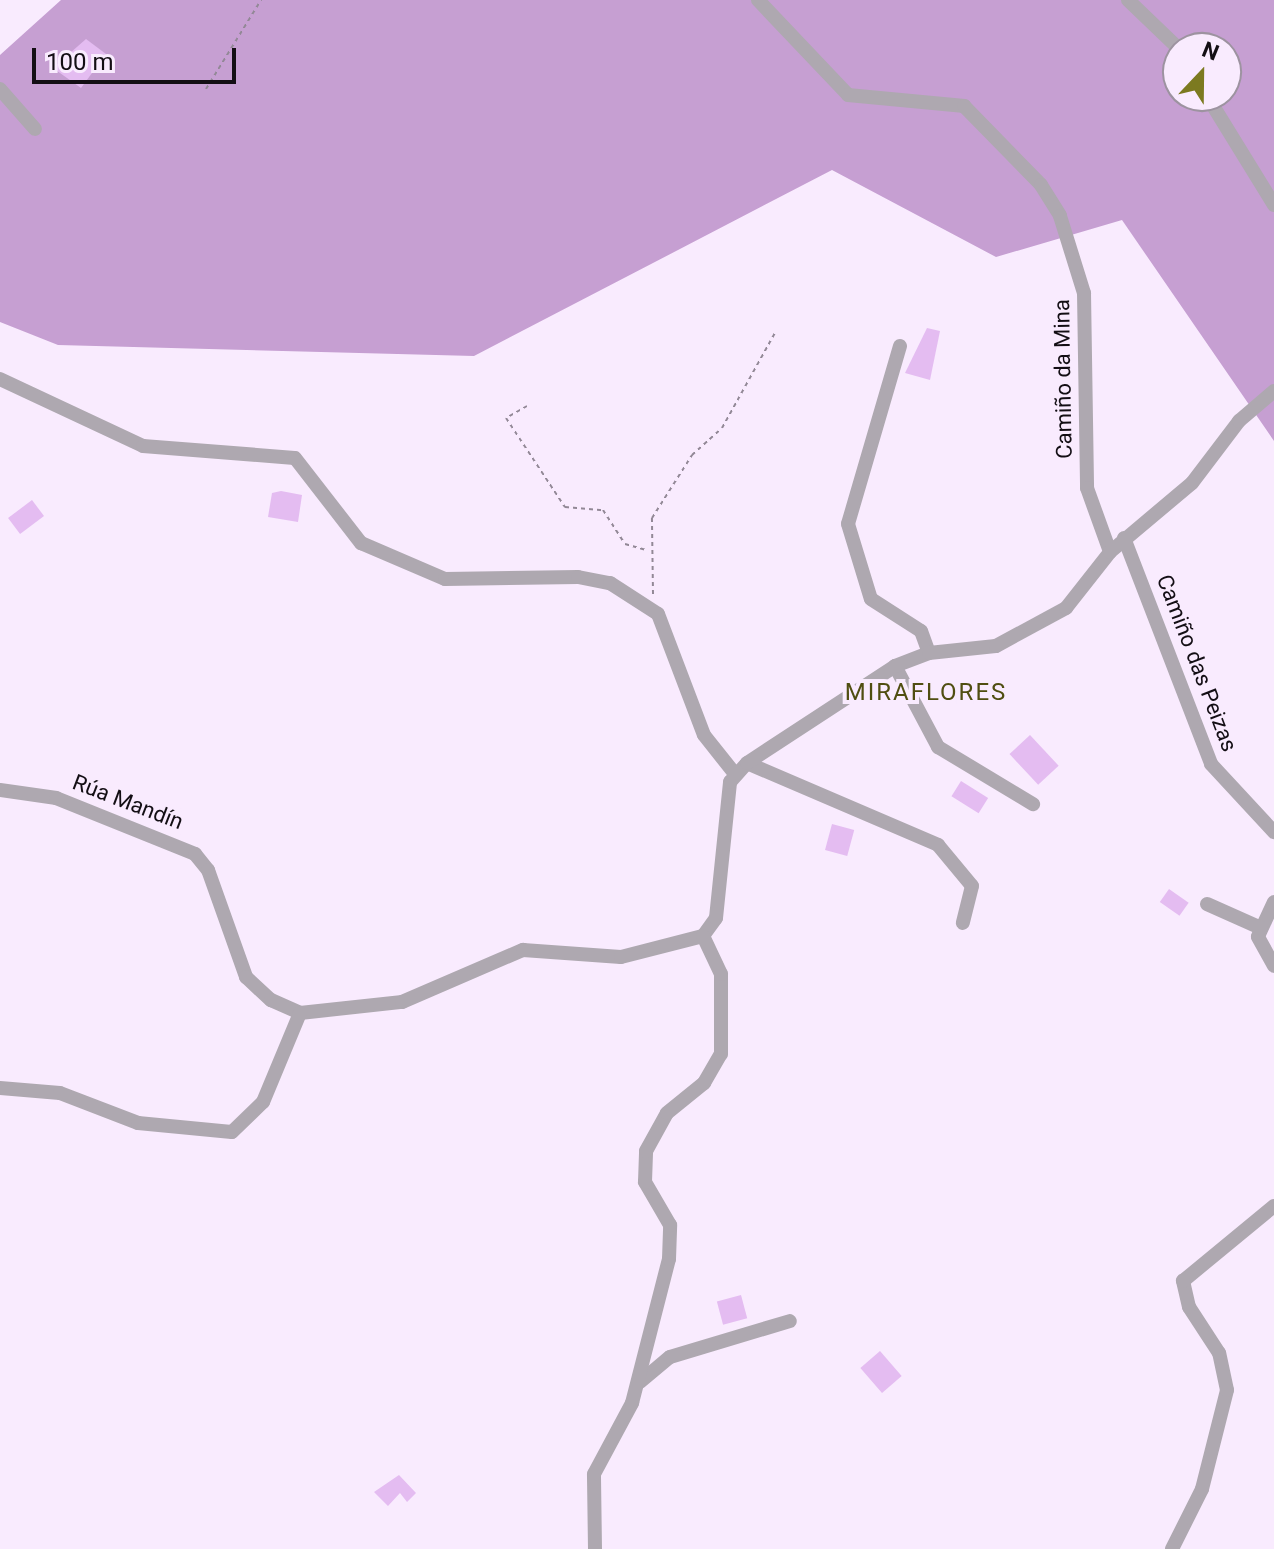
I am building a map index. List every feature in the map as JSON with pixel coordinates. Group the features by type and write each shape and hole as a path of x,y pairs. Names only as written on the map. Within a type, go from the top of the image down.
{"street":[{"name":"Camiño da Mina","path":"758,0 848,95 964,106 1041,185 1060,216 1084,293 1087,488 1110,552"},
{"path":"1128,0 1162,33"},
{"path":"0,89 35,129"},
{"path":"1217,112 1274,205"},
{"path":"900,346 848,524 871,599 921,631 929,653"},
{"path":"0,379 143,446 295,458 361,543 445,579 591,578 649,606 668,633 704,735 735,774"},
{"path":"0,1088 60,1093 138,1123 232,1132 263,1102 300,1013 402,1002 523,950 621,957 703,936 716,918 735,774 747,763 895,666 929,653 996,646 1027,633 1066,608 1110,552 1192,483 1239,421 1274,391"},
{"name":"Camiño das Peizas","path":"1124,538 1211,764 1274,832"},
{"path":"895,666 938,747 1033,804"},
{"path":"747,763 938,845 972,886 963,923"},
{"name":"Rúa Mandín","path":"0,790 56,798 195,854 208,870 246,977 280,1006 300,1013"},
{"path":"1274,902 1261,928 1263,955 1274,966"},
{"path":"1207,904 1261,928"},
{"path":"595,1549 594,1474 640,1382 671,1233 645,1182 646,1151 667,1113 704,1083 721,1054 721,974 703,936"},
{"path":"1172,1549 1202,1489 1227,1390 1219,1353 1189,1307 1183,1281 1274,1206"},
{"path":"640,1382 670,1357 790,1321"}],"path":[{"path":"206,89 261,0"},
{"path":"649,606 647,551 659,503 722,428 776,331"},
{"path":"527,406 506,418 565,507 603,510 625,544 647,551"}],"shaded area":[{"path":"61,0 1274,0 1274,441 1122,220 996,257 832,170 474,356 58,345 0,322 0,55"}],"building":[{"path":"86,39 106,54 81,88 53,68"},
{"path":"927,328 940,331 930,380 905,373"},
{"path":"281,491 302,495 298,522 268,517 272,493"},
{"path":"32,500 44,516 20,534 8,518"},
{"path":"1030,735 1059,766 1038,785 1010,754"},
{"path":"961,781 988,798 979,813 951,796"},
{"path":"832,824 854,830 847,856 825,850"},
{"path":"1169,889 1189,903 1179,916 1160,902"},
{"path":"741,1295 747,1318 723,1325 717,1301"},
{"path":"880,1351 902,1376 882,1393 860,1368"},
{"path":"399,1475 416,1493 407,1502 400,1493 388,1506 374,1492"}],"district":[{"name":"MIRAFLORES","path":"926,693"}]}
